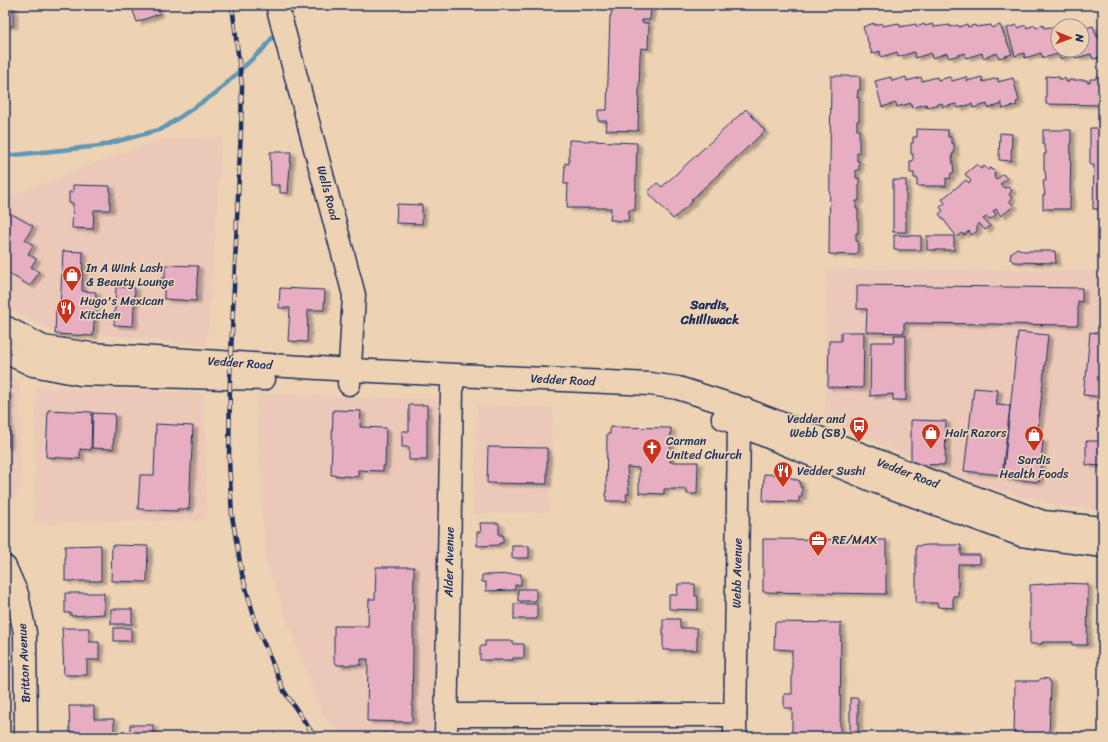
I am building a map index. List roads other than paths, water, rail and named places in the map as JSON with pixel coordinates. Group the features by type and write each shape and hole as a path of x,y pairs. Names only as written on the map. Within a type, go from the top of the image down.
{"main road":[{"name":"Wells Road","path":"277,5 354,295 350,377"},
{"name":"Vedder Road","path":"5,327 43,347 91,354 452,387 648,398 674,402 742,417 930,481 1043,522 1103,528"},
{"name":"Vedder Road","path":"5,352 33,365 80,374 230,378 350,377 650,384 678,388 879,483 1021,535 1103,546"},
{"name":"Alder Avenue","path":"446,737 452,387"},
{"name":"Webb Avenue","path":"735,737 742,417"},
{"name":"Britton Avenue","path":"5,567 18,594 25,633 26,737"},
{"path":"447,715 735,715"}],"waterway":[{"path":"287,17 296,5"},
{"path":"5,156 100,146 162,129 216,93 265,47 277,31"}],"railway":[{"path":"232,5 242,86 230,377 229,460 232,516 242,574 257,627 284,691 315,737"}],"place":[{"name":"In A Wink Lash & Beauty Lounge","path":"72,292"},
{"name":"Hugo's Mexican Kitchen","path":"66,325"},
{"name":"Vedder and Webb (SB)","path":"859,443"},
{"name":"Hair Razors","path":"931,450"},
{"name":"Sardis Health Foods","path":"1034,452"},
{"name":"Carman United Church","path":"652,465"},
{"name":"Vedder Sushi","path":"783,488"},
{"name":"RE/MAX","path":"818,557"}],"district":[{"name":"Sardis, Chilliwack","path":"710,312"}]}
